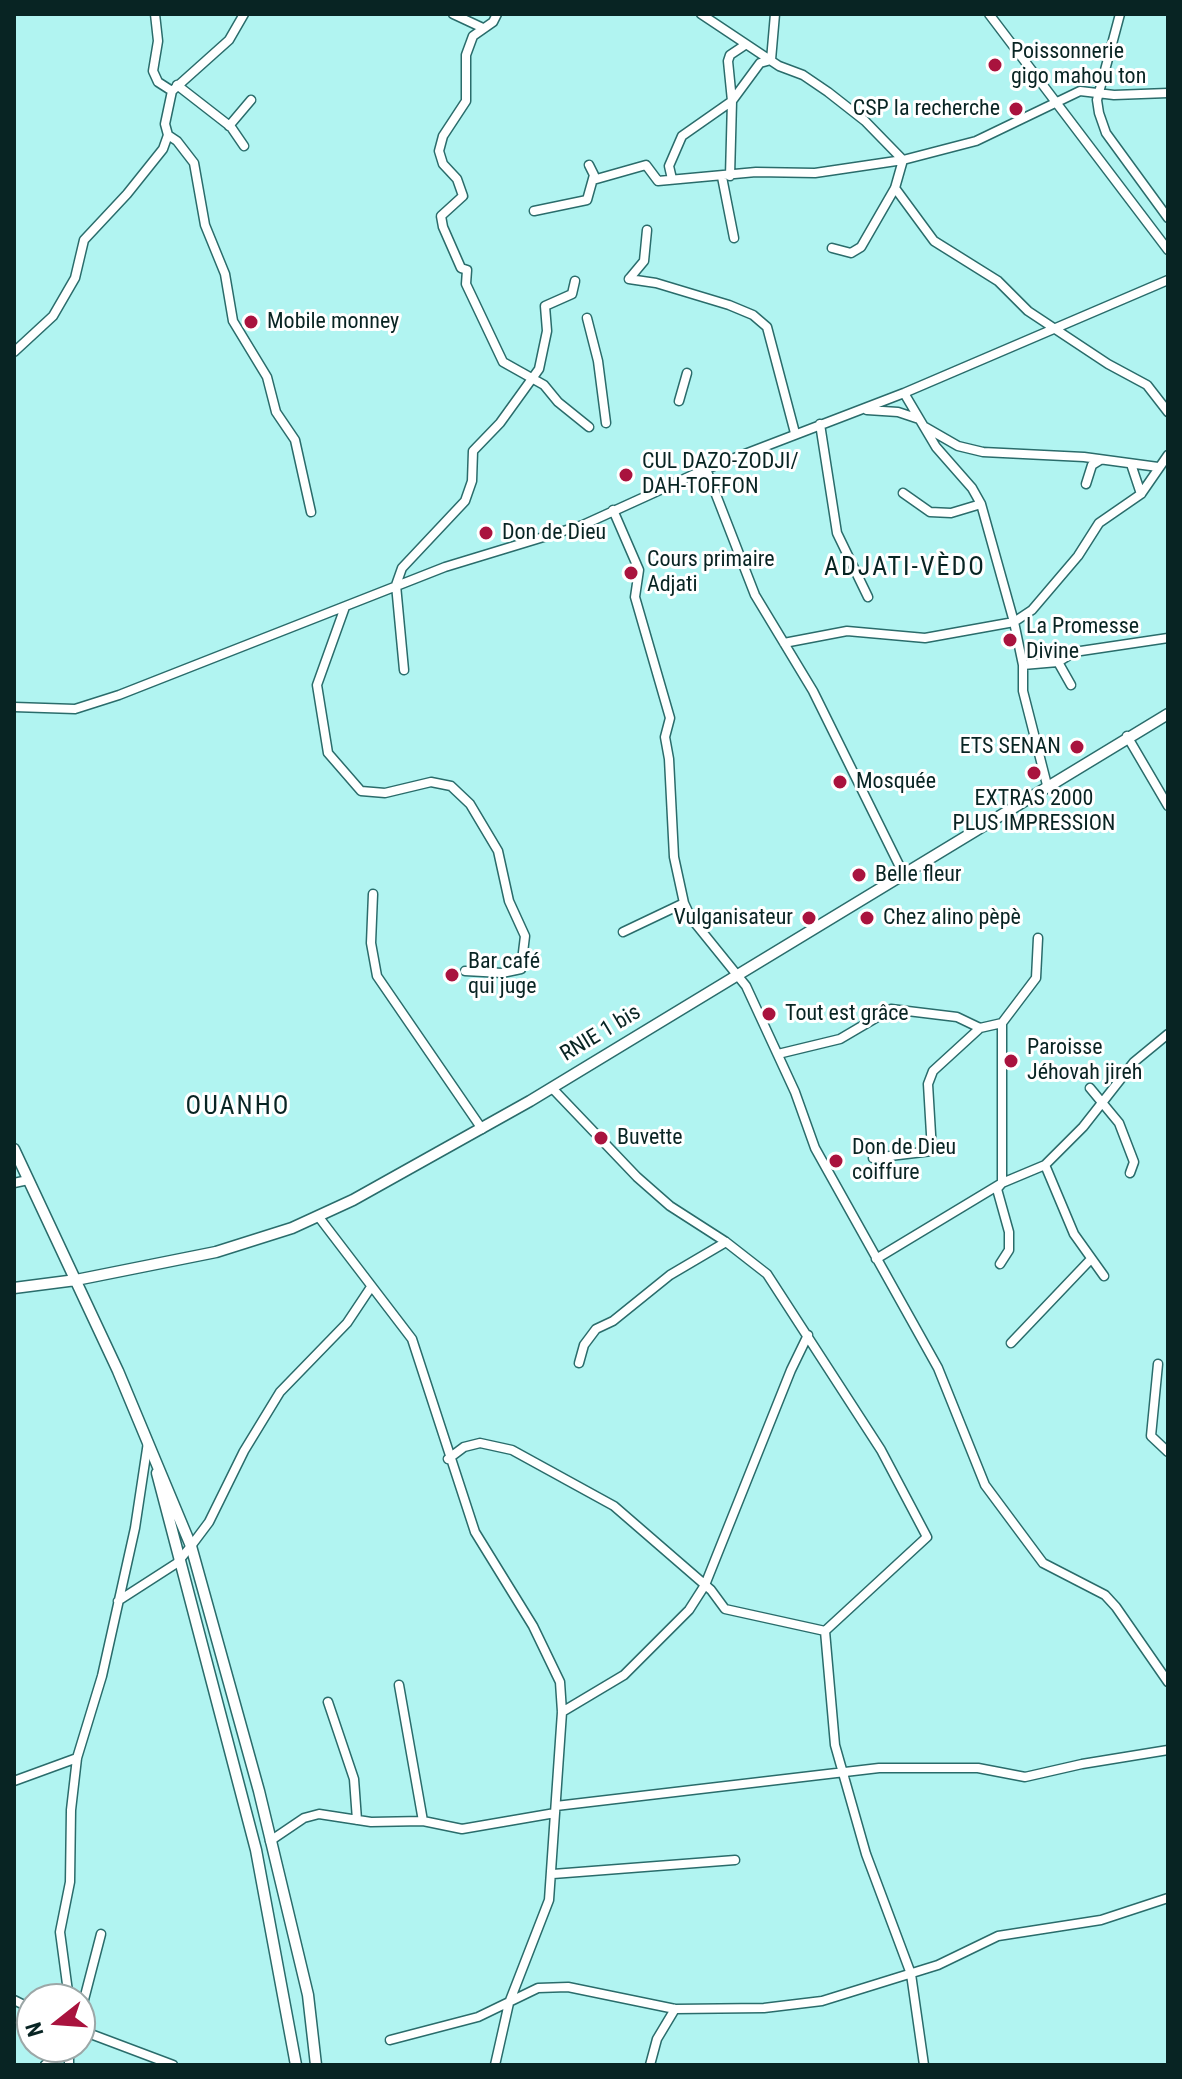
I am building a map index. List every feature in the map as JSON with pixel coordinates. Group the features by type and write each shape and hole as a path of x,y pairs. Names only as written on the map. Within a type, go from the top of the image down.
{"main road":[{"name":"RNIE 1 bis","path":"14,1288 76,1280 216,1252 318,1216 552,1088 1127,736 1168,714"},
{"path":"14,1149 149,1440 191,1546 259,1791 308,1995 316,2065"},
{"path":"149,1440 177,1563 261,1876 296,2065"}],"street":[{"path":"155,14 158,41 153,71 158,82 174,88 229,126 244,146"},
{"path":"14,352 53,316 75,278 84,240 163,149 168,135 165,124 174,88 229,40 244,14"},
{"path":"453,14 483,28"},
{"path":"497,14 473,36 466,55 466,101 443,136 439,151 463,196 441,216 448,244 461,268 467,270 466,284 503,362 514,371 535,379 589,427"},
{"path":"701,14 745,45 803,75 828,92 865,121 903,160"},
{"path":"771,60 775,14"},
{"path":"989,14 1168,250"},
{"path":"1120,14 1099,93 1099,113 1106,133 1168,218"},
{"path":"734,238 726,176 732,101 728,61 730,55 745,45"},
{"path":"672,179 669,166 675,146 682,136 732,101 760,63 771,60"},
{"path":"593,180 646,165 658,181 815,173 903,160 976,141 1055,100 1080,91 1168,93"},
{"path":"229,126 251,100"},
{"path":"168,135 177,141 194,163 205,225 225,274 233,321 267,377 276,412 295,440 311,512"},
{"path":"832,248 856,252 895,188 903,160"},
{"path":"534,211 587,200 593,180 589,165"},
{"path":"895,188 934,241 998,281 1028,311 1108,364 1147,385 1168,412"},
{"path":"647,230 644,261 629,279 656,283 729,305 753,315 767,327 795,433"},
{"path":"14,707 75,709 445,567 535,542 795,433 904,393 1168,280"},
{"path":"404,670 396,585 402,568 465,501 472,481 473,451 535,379 547,331 545,306 572,294 575,281"},
{"path":"587,318 598,361 606,423"},
{"path":"679,401 687,373"},
{"path":"904,393 981,504 1014,622 1023,665 1023,691 1047,785"},
{"path":"854,411 887,410 922,423 958,446 983,452 1101,459 1158,467"},
{"path":"820,424 837,533 868,597"},
{"path":"784,643 847,631 925,638 1014,622 1032,610 1078,556 1099,523 1141,494 1168,455"},
{"path":"1086,484 1092,465 1101,459"},
{"path":"1131,464 1141,494"},
{"path":"706,469 755,595 813,691 903,873"},
{"path":"903,493 930,512 951,513 981,504"},
{"path":"613,510 639,570 635,597 670,718 665,737 674,857 684,903 691,918 739,974 778,1054 815,1148 852,1209 876,1259 938,1368 985,1485 1043,1563 1105,1595 1168,1682"},
{"path":"345,607 317,685 328,753 361,791 385,793 431,782 451,786 470,804 498,851 509,901 525,936 521,969 502,973 465,971"},
{"path":"1023,665 1058,662 1074,652 1168,638"},
{"path":"1058,662 1071,685"},
{"path":"1127,736 1168,806"},
{"path":"373,894 371,943 377,976 482,1129"},
{"path":"623,932 684,903"},
{"path":"1000,1264 1009,1250 998,1194 1002,1183 1002,1023 1036,978 1038,938"},
{"path":"778,1054 840,1039 879,1013 898,1008 957,1017 980,1028"},
{"path":"873,1158 932,1151 928,1084 933,1071 980,1028 1002,1023"},
{"path":"876,1259 1002,1183 1045,1165 1083,1127 1100,1102 1150,1046 1168,1034"},
{"path":"552,1088 670,1206 726,1242 767,1274 808,1335 826,1370 881,1450 927,1537 825,1631"},
{"path":"1090,1088 1119,1123 1134,1162 1130,1173"},
{"path":"1045,1165 1074,1234 1104,1276"},
{"path":"14,1183 28,1180"},
{"path":"318,1216 412,1339 421,1359 448,1459 475,1532 556,1667 562,1712 553,1874 544,1920 509,2003 495,2065"},
{"path":"579,1363 584,1345 596,1329 613,1321 670,1275 726,1242"},
{"path":"1011,1343 1091,1259"},
{"path":"118,1601 177,1563 191,1546 209,1522 244,1451 280,1392 347,1323 371,1287"},
{"path":"562,1712 624,1675 673,1628 705,1585 808,1335"},
{"path":"1158,1364 1151,1436 1168,1452"},
{"path":"67,1983 60,1932 70,1882 71,1810 77,1758 102,1676 149,1440"},
{"path":"448,1459 464,1447 480,1443 512,1450 614,1506 705,1585 725,1609 825,1631"},
{"path":"825,1631 835,1745 866,1854 911,1974 924,2065"},
{"path":"399,1685 423,1821"},
{"path":"328,1702 354,1779 357,1820"},
{"path":"270,1841 312,1815 357,1820 423,1821 448,1829 477,1829 556,1810 844,1771 933,1766 978,1768 1025,1777 1168,1750"},
{"path":"14,1781 77,1758"},
{"path":"242,1797 259,1791"},
{"path":"553,1874 735,1860"},
{"path":"261,1876 277,1868"},
{"path":"390,2040 478,2017 538,1988 556,1986 675,2009 794,2006 846,1995 911,1974 998,1936 1101,1920 1168,1898"},
{"path":"88,1983 101,1934"},
{"path":"650,2065 657,2039 675,2009"},
{"path":"96,2036 173,2065"}],"place":[{"name":"Poissonnerie gigo mahou ton","path":"995,65"},
{"name":"CSP la recherche","path":"1016,109"},
{"name":"Mobile monney","path":"251,322"},
{"name":"CUL DAZO-ZODJI/ DAH-TOFFON","path":"626,475"},
{"name":"Don de Dieu","path":"486,533"},
{"name":"Cours primaire Adjati","path":"631,573"},
{"name":"La Promesse Divine","path":"1010,640"},
{"name":"ETS SENAN","path":"1077,747"},
{"name":"EXTRAS 2000 PLUS IMPRESSION","path":"1034,773"},
{"name":"Mosquée","path":"840,782"},
{"name":"Belle fleur","path":"859,875"},
{"name":"Vulganisateur","path":"809,918"},
{"name":"Chez alino pèpè","path":"867,918"},
{"name":"Bar café qui juge","path":"452,975"},
{"name":"Tout est grâce","path":"769,1014"},
{"name":"Paroisse Jéhovah jireh","path":"1011,1061"},
{"name":"Buvette","path":"601,1138"},
{"name":"Don de Dieu coiffure","path":"836,1161"}],"district":[{"name":"ADJATI-VÈDO","path":"905,568"},
{"name":"OUANHO","path":"238,1107"}]}
